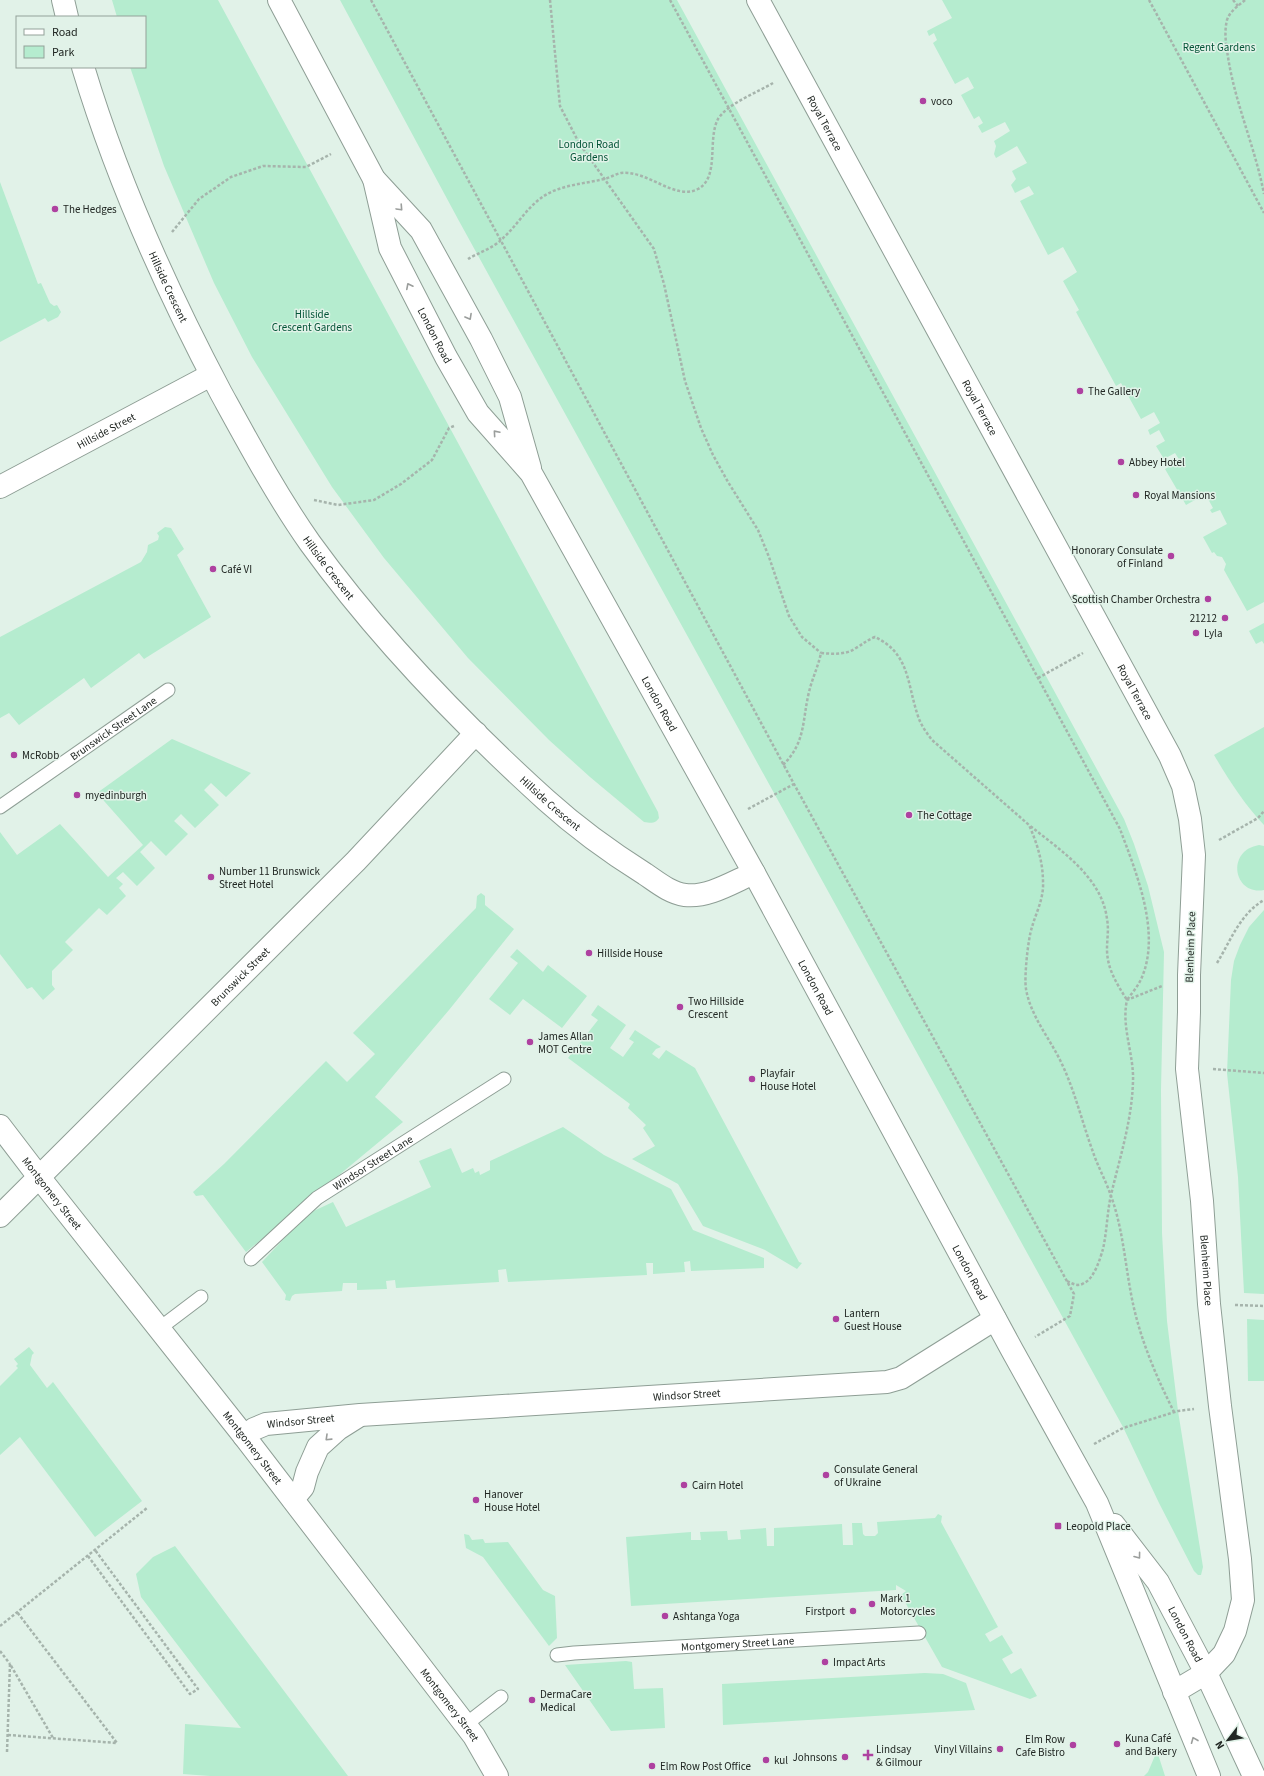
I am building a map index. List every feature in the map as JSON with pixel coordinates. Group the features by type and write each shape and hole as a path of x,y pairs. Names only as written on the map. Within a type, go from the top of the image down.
{"street":[{"path":"63,0 67,16"},
{"name":"London Road","path":"278,0 374,179 421,230 444,273 510,397 531,474"},
{"name":"Royal Terrace","path":"758,0 1170,756 1183,786 1190,819"},
{"name":"Hillside Crescent","path":"83,68 113,155 162,271 211,374 276,491 310,542 348,593 436,693 476,733 549,802 590,836 624,861 666,888 683,894 704,894 754,873"},
{"name":"London Road","path":"374,179 390,248 446,357 478,413 531,474 754,873 995,1319 1097,1503 1209,1776"},
{"name":"Hillside Street","path":"0,487 211,374"},
{"name":"Brunswick Street","path":"0,1216 356,861 476,733"},
{"name":"Blenheim Place","path":"1174,1692 1206,1673 1224,1654 1235,1631 1243,1600 1215,1358 1202,1201 1187,1069 1189,1012 1188,975 1194,855 1190,819"},
{"name":"Montgomery Street","path":"0,1126 293,1499 482,1748 497,1776"},
{"name":"Windsor Street","path":"244,1436 254,1429 266,1424 360,1415 887,1382 901,1378 995,1319"},
{"name":"Windsor Street","path":"293,1499 303,1487 307,1472 318,1447 338,1429 360,1415"},
{"name":"London Road","path":"1097,1503 1158,1582 1206,1673 1254,1776"}],"lane":[{"name":"Brunswick Street Lane","path":"0,807 168,690"},
{"name":"Windsor Street Lane","path":"252,1259 317,1198 504,1079"},
{"path":"160,1328 201,1297"},
{"name":"Montgomery Street Lane","path":"557,1656 574,1652 918,1633"},
{"path":"465,1725 501,1697"}],"path":[{"path":"371,0 783,765 1074,1294 1070,1316 1012,1350"},
{"path":"550,0 560,106 579,143 654,249 664,284 685,381 701,428 713,454 758,530 789,616 802,637 821,653 840,654 855,649 865,640 875,637 886,642 898,654 908,673 917,713 923,728 932,740 1029,825 1061,850 1084,872 1100,894 1107,918 1108,964 1114,978 1127,1000"},
{"path":"670,0 1120,829 1139,881 1146,911 1149,952 1142,978 1127,1000 1124,1013 1134,1080 1132,1108 1111,1196 1103,1250 1093,1274 1085,1283 1076,1286 1067,1281"},
{"path":"1149,0 1264,213"},
{"path":"1233,0 1238,6"},
{"path":"1245,0 1228,18 1225,35 1226,48 1230,70 1264,194"},
{"path":"444,273 501,240 528,209 542,197 559,190 605,179 620,173 636,174 674,190 689,192 699,188 708,181 711,171 713,132 718,119 728,108 796,70"},
{"path":"162,271 171,234 199,199 231,177 263,166 306,167 354,142"},
{"path":"276,491 338,505 374,500 402,484 432,460 449,428 478,413"},
{"path":"1038,678 1107,640"},
{"path":"783,765 796,748 802,730 809,692 818,670 821,653"},
{"path":"725,822 794,784"},
{"path":"1194,855 1258,818 1264,811"},
{"path":"1029,825 1036,841 1044,883 1031,929 1026,987 1030,1005 1037,1022 1060,1060 1071,1086 1093,1153 1111,1196 1126,1255 1132,1298 1141,1336 1156,1375 1174,1412"},
{"path":"1217,963 1241,922 1250,910 1264,900"},
{"path":"1127,1000 1188,975"},
{"path":"1187,1069 1228,1069 1264,1073"},
{"path":"1072,1458 1123,1428 1178,1411"},
{"path":"0,1626 147,1508"},
{"path":"88,1556 190,1694 198,1689 96,1550"},
{"path":"8,1735 117,1743 17,1612"},
{"path":"0,1650 10,1664 53,1738"},
{"path":"7,1752 10,1664"}],"green space":[{"name":"Hillside Crescent Gardens","path":"112,0 218,0 658,812 659,818 656,821 651,823 644,822 590,777 549,740 468,658 384,558 332,487 252,357 214,283 164,166 130,68 146,68 146,16 117,16"},
{"name":"London Road Gardens","path":"340,0 677,0 1124,819 1148,886 1164,952 1161,1090 1162,1233 1167,1321 1178,1411 1203,1567 1201,1575 1198,1575 1194,1571 1159,1503 1123,1427 459,221"},
{"name":"Regent Gardens","path":"942,0 1264,0 1264,602 1247,611 1224,570 1226,564 1222,557 1217,556 1214,552 1212,553 1203,537 1227,524 1220,510 1212,513 1210,510 1213,508 1207,497 1204,499 1202,496 1186,505 1165,469 1180,461 1175,453 1164,459 1156,446 1165,441 1159,430 1150,435 1148,430 1160,423 1154,412 1141,419 1121,383 1116,386 1076,312 1079,310 1063,281 1077,272 1063,247 1048,255 1020,201 1034,194 1029,186 1015,193 1011,185 1016,179 1012,171 1027,163 1017,146 996,158 994,154 996,146 994,141 1010,131 1005,122 982,133 978,126 983,123 979,116 974,119 961,95 974,88 968,77 955,84 933,43 937,40 934,33 929,36 927,31 952,18"},
{"path":"0,182 38,284 41,283 50,303 54,306 57,305 61,312 58,317 48,322 45,318 0,342"},
{"path":"165,527 171,528 184,549 177,555 211,617 144,659 139,653 91,688 84,678 19,725 9,713 0,718 0,637 141,562 147,552 148,545 158,540 159,536 157,533"},
{"path":"1264,623 1264,644 1262,641 1256,644 1249,631"},
{"path":"1264,727 1264,825 1243,800 1214,755"},
{"path":"172,739 251,773 226,797 211,783 204,790 219,805 195,828 181,814 174,821 188,834 166,856 151,841 140,852 155,868 137,886 123,872 116,878 123,884 119,888 126,896 107,915 99,908 65,942 73,950 52,971 52,985 55,989 43,1000 32,987 27,989 0,954 0,832 17,855 60,824 108,877 143,845 97,793"},
{"path":"1259,845 1264,846 1264,890 1254,890 1246,886 1240,880 1238,863 1241,855 1248,849"},
{"path":"481,893 485,896 485,905 514,929 449,1010 375,1097 403,1122 246,1252 203,1195 196,1196 193,1192 224,1164 326,1061 347,1082 375,1054 353,1033 476,908 477,896"},
{"path":"1264,910 1264,1294 1244,1293 1238,1177 1227,1073 1231,980 1234,961 1249,927"},
{"path":"517,949 543,972 548,965 587,996 562,1028 523,999 510,1015 489,999 518,963 510,957"},
{"path":"598,1005 626,1025 610,1048 623,1057 634,1042 629,1039 635,1030 661,1047 656,1049 652,1054 659,1059 666,1050 695,1068 799,1262 802,1263 797,1269 765,1250 703,1226 678,1184 632,1159 655,1146 643,1128 646,1125 628,1108 630,1104 568,1058 598,1020 591,1015"},
{"path":"563,1127 604,1155 671,1189 693,1230 764,1258 764,1268 691,1271 690,1261 684,1262 685,1272 653,1274 653,1263 646,1263 647,1275 508,1282 506,1269 498,1270 499,1282 396,1288 395,1280 386,1281 387,1289 357,1290 357,1283 343,1283 342,1291 295,1294 292,1296 290,1301 285,1300 286,1295 262,1262 307,1214 333,1202 346,1227 431,1187 419,1161 451,1148 462,1173 473,1168 475,1173 479,1171 480,1175 490,1170 490,1161"},
{"path":"1247,1319 1264,1320 1264,1381 1248,1381"},
{"path":"29,1347 34,1353 32,1355 30,1365 47,1388 53,1382 142,1501 95,1537 20,1437 0,1455 0,1386 18,1368 16,1366 18,1364 14,1359"},
{"path":"938,1514 942,1516 941,1522 998,1627 985,1634 990,1642 1002,1635 1013,1653 1002,1659 1011,1674 1021,1668 1037,1696 1030,1699 942,1667 901,1595 906,1591 896,1585 896,1590 631,1606 626,1537 691,1532 691,1540 701,1540 700,1532 727,1531 728,1540 741,1539 740,1530 766,1528 767,1546 774,1546 774,1528 842,1524 843,1545 853,1545 852,1523 862,1523 863,1534 865,1536 875,1536 878,1533 877,1522 935,1518"},
{"path":"464,1534 469,1535 472,1540 483,1539 485,1543 508,1542 543,1590 555,1596 557,1638 549,1646 483,1557 466,1548"},
{"path":"175,1546 348,1776 210,1776 183,1774 185,1724 241,1728 141,1597 136,1574 153,1557"},
{"path":"626,1661 632,1662 634,1689 663,1688 665,1728 611,1731 565,1665"},
{"path":"925,1673 943,1674 966,1683 975,1710 723,1725 722,1684"},
{"path":"1157,1751 1165,1776 1144,1776 1148,1772"}],"place":[{"name":"voco","path":"923,101"},
{"name":"The Hedges","path":"55,209"},
{"name":"The Gallery","path":"1080,391"},
{"name":"Abbey Hotel","path":"1121,462"},
{"name":"Royal Mansions","path":"1136,495"},
{"name":"Honorary Consulate of Finland","path":"1171,556"},
{"name":"Café VI","path":"213,569"},
{"name":"Scottish Chamber Orchestra","path":"1208,599"},
{"name":"21212","path":"1225,618"},
{"name":"Lyla","path":"1196,633"},
{"name":"McRobb","path":"14,755"},
{"name":"myedinburgh","path":"77,795"},
{"name":"The Cottage","path":"909,815"},
{"name":"Number 11 Brunswick Street Hotel","path":"211,877"},
{"name":"Hillside House","path":"589,953"},
{"name":"Two Hillside Crescent","path":"680,1007"},
{"name":"James Allan MOT Centre","path":"530,1042"},
{"name":"Playfair House Hotel","path":"752,1079"},
{"name":"Lantern Guest House","path":"836,1319"},
{"name":"Consulate General of Ukraine","path":"826,1475"},
{"name":"Cairn Hotel","path":"684,1485"},
{"name":"Hanover House Hotel","path":"476,1500"},
{"name":"Leopold Place","path":"1058,1526"},
{"name":"Mark 1 Motorcycles","path":"872,1604"},
{"name":"Firstport","path":"853,1611"},
{"name":"Ashtanga Yoga","path":"665,1616"},
{"name":"Impact Arts","path":"825,1662"},
{"name":"DermaCare Medical","path":"532,1700"},
{"name":"Kuna Café and Bakery","path":"1117,1744"},
{"name":"Elm Row Cafe Bistro","path":"1073,1745"},
{"name":"Vinyl Villains","path":"1000,1749"},
{"name":"Lindsay & Gilmour","path":"868,1755"},
{"name":"Johnsons","path":"845,1757"},
{"name":"kul","path":"766,1760"},
{"name":"Elm Row Post Office","path":"652,1766"}]}
